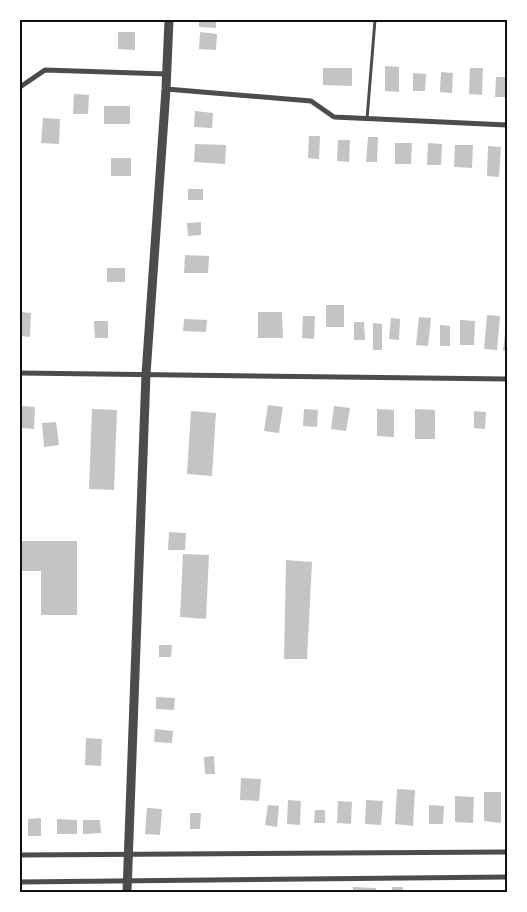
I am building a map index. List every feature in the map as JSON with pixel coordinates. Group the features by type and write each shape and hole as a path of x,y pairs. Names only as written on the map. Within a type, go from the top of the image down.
{"street":[{"path":"127,892 146,374 167,74 169,20"},
{"path":"20,87 45,70 167,74"},
{"path":"166,89 311,101 334,117 507,125"},
{"path":"20,372 507,380"},
{"path":"20,855 129,856 507,852"},
{"path":"20,882 507,878"}],"lane":[{"path":"367,119 374,20"}],"building":[{"path":"199,20 216,20 216,28 199,27"},
{"path":"118,32 135,32 135,50 118,49"},
{"path":"200,32 217,34 216,50 199,49"},
{"path":"385,66 399,67 399,92 385,91"},
{"path":"323,68 352,68 352,86 323,85"},
{"path":"470,68 483,68 482,95 469,94"},
{"path":"441,72 453,73 452,93 440,92"},
{"path":"413,73 426,74 425,91 413,91"},
{"path":"496,77 507,77 507,97 495,97"},
{"path":"74,94 89,95 88,114 73,114"},
{"path":"104,106 130,106 130,124 104,124"},
{"path":"195,111 213,113 212,128 194,127"},
{"path":"43,118 60,119 59,144 41,143"},
{"path":"309,136 320,136 319,159 308,158"},
{"path":"368,137 378,137 377,162 366,162"},
{"path":"338,140 350,140 349,162 337,161"},
{"path":"395,143 412,143 411,164 395,164"},
{"path":"428,143 442,144 441,165 427,165"},
{"path":"195,144 226,145 225,164 194,162"},
{"path":"455,145 473,145 472,168 454,167"},
{"path":"488,146 501,147 499,177 487,176"},
{"path":"111,158 131,158 131,176 111,176"},
{"path":"188,189 203,189 203,200 188,200"},
{"path":"201,222 201,235 188,236 187,223"},
{"path":"185,255 209,256 208,273 184,273"},
{"path":"107,268 125,268 125,282 107,282"},
{"path":"326,305 344,305 344,327 326,327"},
{"path":"20,312 31,313 30,337 20,336"},
{"path":"258,312 282,312 283,338 258,338"},
{"path":"487,315 500,316 497,350 484,349"},
{"path":"303,316 315,316 314,339 302,338"},
{"path":"419,317 431,318 428,346 416,345"},
{"path":"391,318 400,319 399,340 389,339"},
{"path":"184,319 207,320 206,332 183,331"},
{"path":"460,320 475,321 474,345 460,345"},
{"path":"94,321 108,321 108,338 95,338"},
{"path":"354,322 364,322 365,340 354,340"},
{"path":"373,323 382,324 382,350 373,350"},
{"path":"440,325 450,326 450,346 440,346"},
{"path":"505,333 507,333 507,351 503,351"},
{"path":"268,405 283,407 279,433 264,431"},
{"path":"20,406 35,407 34,429 20,428"},
{"path":"334,406 350,408 346,431 331,429"},
{"path":"92,409 117,410 114,490 89,489"},
{"path":"304,409 318,410 317,427 303,426"},
{"path":"377,409 394,410 394,437 377,436"},
{"path":"415,409 435,410 435,439 415,439"},
{"path":"191,411 216,413 212,476 187,474"},
{"path":"474,411 486,412 485,429 474,428"},
{"path":"56,422 59,445 44,447 42,423"},
{"path":"169,532 186,533 185,550 168,550"},
{"path":"20,541 77,541 77,615 41,615 41,571 20,571"},
{"path":"183,554 209,555 206,619 180,617"},
{"path":"286,560 312,562 307,659 284,659"},
{"path":"159,645 172,645 171,657 159,657"},
{"path":"156,697 175,698 174,710 156,709"},
{"path":"155,729 173,731 172,743 154,742"},
{"path":"86,738 102,739 101,766 85,765"},
{"path":"214,756 215,774 205,774 204,757"},
{"path":"241,778 261,779 259,801 240,800"},
{"path":"397,789 415,790 413,826 395,824"},
{"path":"484,792 501,792 501,823 484,821"},
{"path":"455,796 474,797 473,823 455,822"},
{"path":"288,800 301,801 300,825 287,824"},
{"path":"366,800 383,801 381,825 365,824"},
{"path":"338,801 352,802 351,824 337,823"},
{"path":"268,805 279,806 277,827 265,825"},
{"path":"429,805 444,806 443,824 429,824"},
{"path":"147,808 162,809 160,835 145,834"},
{"path":"315,810 325,810 325,823 314,823"},
{"path":"190,813 201,813 200,829 190,829"},
{"path":"41,818 41,836 28,836 28,819"},
{"path":"57,819 77,820 77,834 57,834"},
{"path":"83,820 100,820 101,833 83,834"},
{"path":"353,887 376,888 376,892 353,892"},
{"path":"392,887 403,887 403,892 392,892"}]}
